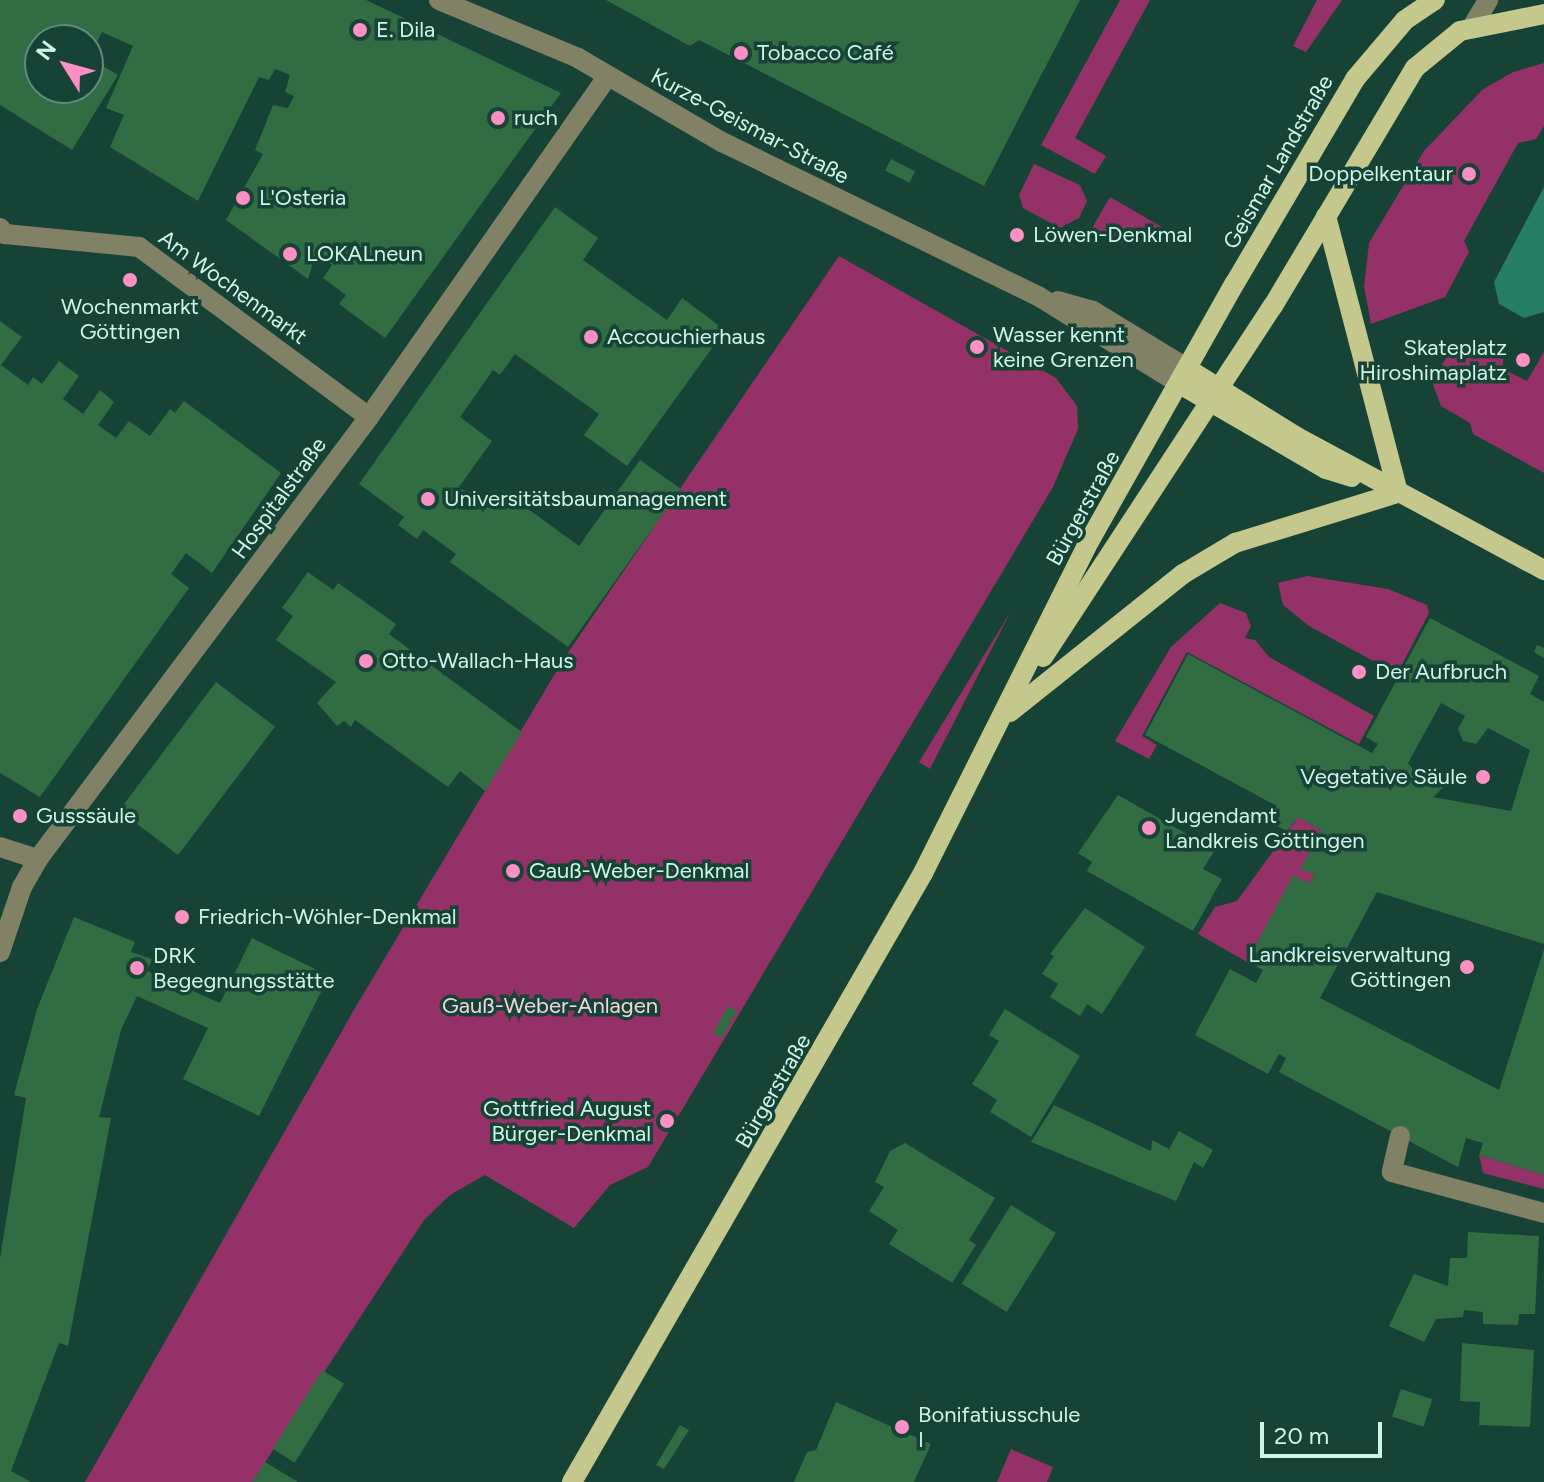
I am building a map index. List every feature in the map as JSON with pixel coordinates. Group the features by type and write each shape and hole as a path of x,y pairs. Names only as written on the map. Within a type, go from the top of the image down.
{"main road":[{"name":"Geismar Landstraße","path":"1184,377 1355,79 1405,20 1435,0"},
{"path":"1214,396 1415,68 1433,50 1472,27 1544,14"},
{"path":"1326,216 1398,493"},
{"path":"1184,377 1326,469 1398,493 1544,570"},
{"name":"Bürgerstraße","path":"572,1482 844,1015 1003,717 1086,547 1184,377"},
{"name":"Bürgerstraße","path":"1003,717 1214,396"},
{"path":"1003,717 1183,574 1235,543 1398,493"}],"street":[{"name":"Kurze-Geismar-Straße","path":"439,0 608,76 835,200 1038,296 1184,377"},
{"path":"1472,27 1488,0"},
{"name":"Hospitalstraße","path":"0,952 22,887 38,859 369,417 608,76"},
{"name":"Am Wochenmarkt","path":"2,232 139,247 369,417"},
{"path":"0,847 38,859"},
{"path":"1400,1136 1392,1172 1544,1213"}],"green space":[{"path":"1120,0 1150,0 1075,138 1106,156 1095,174 1041,145"},
{"path":"1317,0 1342,0 1306,52 1293,46"},
{"path":"1544,63 1544,126 1536,139 1518,143 1464,241 1469,252 1445,297 1371,324 1364,286 1369,243 1424,151 1482,90 1513,72"},
{"path":"1034,164 1080,185 1087,201 1079,218 1060,228 1023,208 1019,195"},
{"path":"1110,197 1174,234 1169,243 1121,243 1091,230"},
{"name":"Gauß-Weber-Anlagen","path":"839,256 1056,378 1077,406 1078,429 1053,487 648,1167 610,1185 574,1228 485,1175 450,1195 424,1220 252,1482 85,1482 355,1008 565,657"},
{"path":"1474,344 1503,359 1503,369 1527,381 1544,352 1544,473 1473,434 1470,423 1441,406 1432,382 1450,351"},
{"path":"1307,576 1388,589 1427,605 1429,613 1397,674 1309,626 1283,605 1278,583"},
{"path":"1220,603 1246,613 1251,626 1245,638 1255,640 1269,657 1374,716 1359,744 1187,652 1142,736 1157,745 1149,759 1115,741 1171,647"},
{"path":"1011,611 930,769 919,762"},
{"path":"1298,817 1321,830 1315,874 1309,884 1293,876 1247,962 1198,934 1215,907 1237,901"},
{"path":"1479,1155 1544,1175 1544,1189 1483,1173"},
{"path":"1011,1449 1053,1467 1047,1482 997,1482"}],"shaded area":[{"path":"1544,187 1544,312 1524,318 1499,304 1494,282"}],"building":[{"path":"0,0 366,0 561,93 385,338 339,304 346,295 323,278 332,265 316,253 308,279 226,220 263,154 255,150 273,105 288,108 294,96 285,92 290,75 275,69 269,80 259,77 198,201 110,147 124,115 106,108 133,46 104,33 104,24 24,24 24,104 100,104 72,150 0,105"},
{"path":"606,0 1080,0 984,186 699,40 690,46"},
{"path":"104,67 118,75 104,98"},
{"path":"891,159 915,171 909,183 885,171"},
{"path":"555,207 598,238 583,260 667,320 682,298 725,330 627,466 584,435 599,414 515,354 500,375 493,370 460,417 492,441 459,487 489,508 502,490 579,546 640,460 681,489 568,647 450,562 456,554 423,530 417,539 398,525 404,517 359,484"},
{"path":"0,321 22,337 1,365 28,385 33,377 42,384 59,361 79,376 63,399 83,414 100,390 114,402 98,425 116,438 129,421 150,436 170,409 175,413 184,401 281,473 212,573 186,553 171,574 189,588 40,797 0,773"},
{"name":"Otto-Wallach-Haus","path":"308,572 333,590 338,583 396,624 389,634 522,732 485,791 460,771 448,787 355,720 351,727 344,721 337,726 317,703 336,682 276,640 293,616 282,608"},
{"path":"1430,618 1539,676 1530,694 1544,702 1544,944 1377,892 1320,998 1499,1090 1544,949 1544,1175 1479,1155 1483,1143 1466,1138 1458,1167 1279,1072 1286,1058 1279,1054 1268,1074 1195,1035 1230,969 1256,983 1263,970 1247,962 1293,875 1309,884 1315,874 1300,869 1321,830 1298,817 1287,831 1266,820 1275,805 1145,735 1188,654 1372,753 1378,744 1366,737","holes":["1441,703 1465,716 1458,729 1463,741 1476,744 1488,728 1530,750 1511,811 1433,797 1447,784 1435,767 1419,778 1408,763"]},
{"path":"1537,645 1544,648 1544,658 1534,652"},
{"path":"216,682 275,727 178,855 119,811"},
{"path":"1118,795 1215,850 1203,869 1222,879 1193,931 1087,871 1092,862 1078,853"},
{"path":"1085,908 1145,947 1102,1014 1087,1004 1080,1016 1050,997 1058,984 1042,974 1054,956 1050,954"},
{"path":"74,917 135,942 131,952 152,959 147,971 220,1003 252,938 329,976 259,1116 183,1079 208,1028 137,996 121,1030 99,1117 111,1118 68,1346 59,1343 11,1471 31,1482 0,1482 0,1258 26,1098 14,1095 37,1009"},
{"path":"728,1006 737,1011 722,1038 713,1033"},
{"path":"1005,1009 1080,1056 1031,1137 990,1112 997,1100 972,1084 999,1041 989,1035"},
{"path":"1054,1105 1151,1151 1152,1140 1169,1149 1179,1131 1213,1150 1203,1168 1194,1162 1176,1201 1031,1142"},
{"path":"905,1143 995,1198 969,1240 976,1245 952,1283 889,1244 898,1230 869,1211 884,1187 875,1182 890,1151"},
{"path":"1011,1205 1056,1233 1007,1312 962,1284"},
{"path":"1468,1232 1539,1236 1535,1314 1519,1314 1518,1325 1483,1324 1483,1312 1464,1310 1463,1317 1436,1319 1424,1342 1389,1326 1414,1274 1448,1286 1450,1258 1467,1258"},
{"path":"1462,1343 1534,1350 1530,1427 1479,1425 1480,1402 1460,1401"},
{"path":"322,1370 344,1384 295,1463 273,1449"},
{"path":"1401,1389 1432,1399 1423,1427 1392,1417"},
{"path":"836,1402 931,1444 914,1482 794,1482 807,1452 816,1450"},
{"path":"680,1425 689,1430 664,1469 656,1465"},
{"path":"265,1462 298,1482 252,1482"}],"place":[{"name":"E. Dila","path":"360,30"},
{"name":"Tobacco Café","path":"741,53"},
{"name":"ruch","path":"498,118"},
{"name":"Doppelkentaur","path":"1469,174"},
{"name":"L'Osteria","path":"243,198"},
{"name":"Löwen-Denkmal","path":"1017,235"},
{"name":"LOKALneun","path":"290,254"},
{"name":"Wochenmarkt Göttingen","path":"130,280"},
{"name":"Accouchierhaus","path":"591,337"},
{"name":"Wasser kennt keine Grenzen","path":"977,347"},
{"name":"Skateplatz Hiroshimaplatz","path":"1523,360"},
{"name":"Universitätsbaumanagement","path":"428,499"},
{"name":"Otto-Wallach-Haus","path":"366,661"},
{"name":"Der Aufbruch","path":"1359,672"},
{"name":"Vegetative Säule","path":"1483,777"},
{"name":"Gusssäule","path":"20,816"},
{"name":"Jugendamt Landkreis Göttingen","path":"1149,828"},
{"name":"Gauß-Weber-Denkmal","path":"513,871"},
{"name":"Friedrich-Wöhler-Denkmal","path":"182,917"},
{"name":"Landkreisverwaltung Göttingen","path":"1467,967"},
{"name":"DRK Begegnungsstätte","path":"137,968"},
{"name":"Gottfried August Bürger-Denkmal","path":"667,1121"},
{"name":"Bonifatiusschule I","path":"902,1427"}]}
